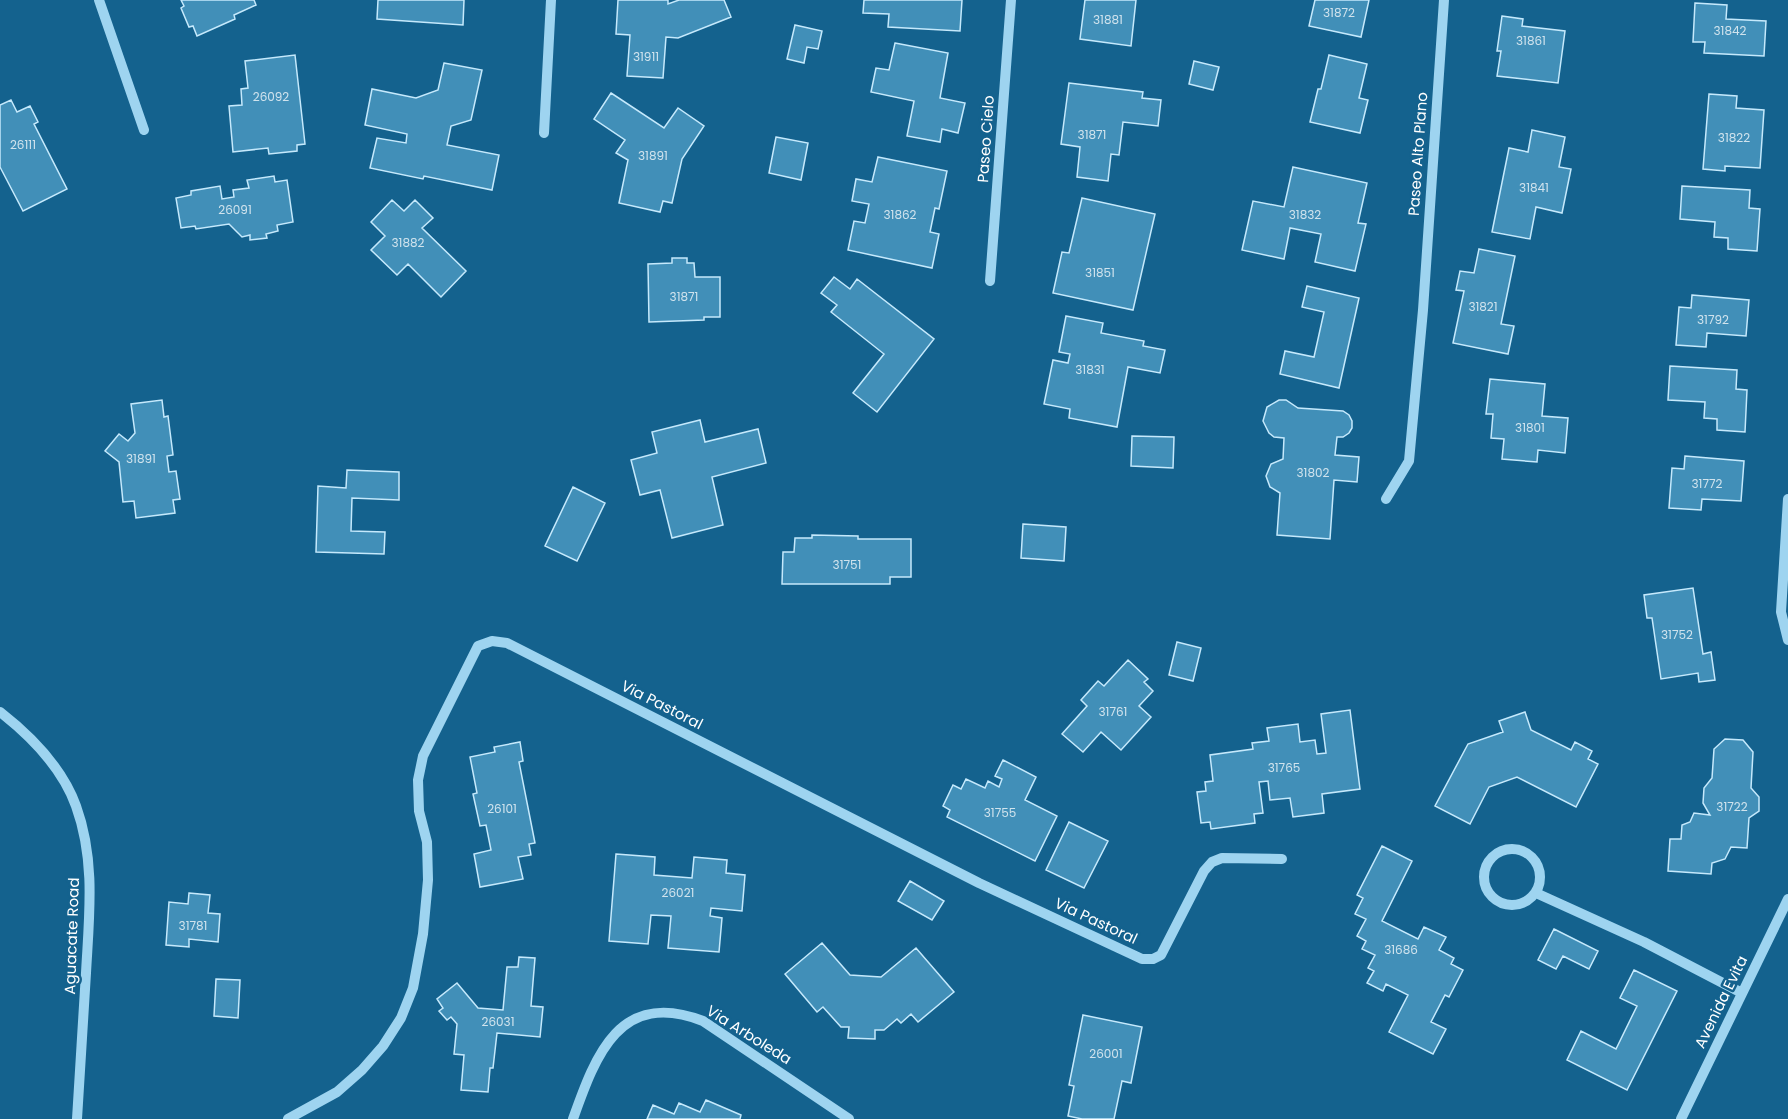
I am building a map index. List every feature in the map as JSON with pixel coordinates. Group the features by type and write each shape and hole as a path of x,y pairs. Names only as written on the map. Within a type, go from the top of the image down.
{"street":[{"path":"99,0 144,130"},
{"path":"544,133 551,0"},
{"name":"Paseo Cielo","path":"990,281 1011,0"},
{"name":"Paseo Alto Plano","path":"1386,499 1409,462 1423,310 1444,0"},
{"path":"1788,499 1781,612 1788,640"},
{"name":"Via Pastoral","path":"288,1119 337,1092 362,1070 383,1046 401,1018 413,988 423,934 428,880 427,842 419,811 418,780 423,756 478,646 492,640 507,643 979,882 1142,959 1153,959 1161,955 1204,871 1212,862 1222,858 1282,859"},
{"name":"Aguacate Road","path":"0,712 36,741 57,770 76,805 85,838 91,887 77,1119"},
{"path":"1515,848 1526,852 1535,859 1540,870 1540,882 1536,893 1527,901 1516,905 1504,904 1494,898 1487,889 1484,878 1486,866 1493,856 1503,850 1515,848"},
{"path":"1536,893 1644,942 1742,993"},
{"name":"Avenida Evita","path":"1681,1119 1788,899"},
{"name":"Via Arboleda","path":"573,1119 585,1084 601,1053 621,1026 641,1016 662,1012 683,1014 703,1021 849,1119"}],"building":[{"path":"181,0 254,0 256,5 234,15 235,19 197,36 193,26 189,27 181,8 184,6"},
{"path":"378,0 464,0 463,25 377,19"},
{"path":"618,0 668,0 668,4 679,0 724,0 731,17 678,38 666,37 663,78 627,76 630,35 616,34"},
{"path":"864,0 962,0 960,31 888,27 889,14 863,13"},
{"path":"1085,0 1136,0 1131,46 1080,39"},
{"path":"1315,0 1369,0 1361,37 1309,26"},
{"path":"1695,3 1727,5 1726,19 1766,21 1764,56 1704,53 1705,42 1693,42"},
{"path":"1502,16 1523,19 1522,26 1565,31 1558,83 1497,76 1501,51 1497,51"},
{"path":"795,25 822,31 818,49 807,47 804,63 787,59"},
{"path":"895,43 948,53 940,98 965,103 958,133 942,129 940,142 907,136 914,101 871,92 876,68 889,70"},
{"path":"295,55 305,144 297,145 297,151 269,154 268,148 233,152 229,106 242,105 241,89 248,88 245,61"},
{"path":"1329,55 1367,64 1359,98 1368,100 1360,133 1310,122"},
{"path":"1194,61 1219,67 1213,90 1189,84"},
{"path":"444,63 482,70 471,120 451,126 447,145 499,155 492,190 370,168 377,138 406,143 407,134 365,125 372,89 416,98 438,90"},
{"path":"1069,83 1143,92 1142,98 1161,100 1158,126 1123,122 1119,155 1111,154 1108,181 1077,177 1080,147 1061,144"},
{"path":"611,93 664,128 678,108 704,126 682,159 672,203 663,201 660,212 619,203 628,160 616,153 625,140 594,119"},
{"path":"1709,94 1737,96 1736,108 1764,110 1760,168 1725,166 1725,171 1703,169"},
{"path":"11,100 17,112 30,106 38,122 34,124 67,189 23,211 0,167 0,105"},
{"path":"1532,130 1565,137 1559,167 1571,169 1562,213 1536,207 1530,239 1492,232 1509,148 1528,152"},
{"path":"776,137 808,143 801,180 769,173"},
{"path":"878,157 947,171 939,209 935,208 930,232 939,234 932,268 848,250 854,221 865,223 869,204 852,201 856,179 872,182"},
{"path":"1293,167 1367,183 1358,223 1366,224 1355,271 1315,262 1321,234 1290,228 1284,259 1242,250 1253,201 1284,207"},
{"path":"274,176 275,182 287,180 293,222 277,225 278,231 266,234 267,238 250,240 250,235 242,237 229,224 196,229 195,226 181,228 176,198 191,195 191,191 220,186 222,199 234,197 233,190 249,188 247,180"},
{"path":"1682,186 1750,190 1749,208 1760,209 1757,251 1728,249 1728,238 1714,237 1715,222 1680,219"},
{"path":"1082,198 1155,214 1133,310 1053,293 1062,252 1069,253"},
{"path":"392,200 404,211 415,200 433,218 422,228 466,271 441,297 408,264 397,275 371,250 385,236 371,222"},
{"path":"1479,249 1515,256 1501,324 1514,326 1508,354 1453,343 1464,291 1456,290 1460,271 1474,273"},
{"path":"672,258 687,258 687,263 694,263 695,277 720,277 720,317 704,317 704,320 649,322 648,264 672,263"},
{"path":"834,277 850,289 857,279 934,339 877,412 853,393 884,354 831,312 837,305 821,293"},
{"path":"1307,286 1359,298 1339,388 1280,374 1285,351 1314,357 1324,312 1302,307"},
{"path":"1692,295 1749,300 1746,336 1707,333 1706,347 1676,345 1679,307 1691,308"},
{"path":"1066,316 1103,323 1101,333 1144,341 1143,346 1165,350 1160,373 1128,367 1117,427 1069,418 1070,409 1044,404 1053,360 1068,363 1070,354 1059,352"},
{"path":"1670,366 1737,370 1736,389 1747,390 1745,432 1717,430 1717,419 1704,418 1705,402 1668,400"},
{"path":"1490,379 1545,384 1542,416 1568,418 1565,453 1538,450 1537,462 1502,459 1504,439 1491,438 1493,414 1486,414"},
{"path":"162,400 164,417 168,416 173,455 167,456 169,472 176,471 180,499 173,500 175,513 136,518 134,501 123,502 119,462 105,451 119,434 128,441 135,433 131,404"},
{"path":"1279,400 1286,400 1298,408 1343,411 1352,421 1349,433 1343,437 1337,437 1335,455 1359,457 1357,482 1334,480 1330,539 1277,535 1280,493 1270,487 1266,476 1271,464 1283,459 1284,438 1274,437 1269,433 1263,421 1267,407"},
{"path":"700,420 705,442 758,429 766,463 712,477 723,525 672,538 660,490 640,495 631,460 657,453 652,432"},
{"path":"1132,436 1174,437 1173,468 1131,466"},
{"path":"1685,456 1744,461 1741,501 1702,499 1701,510 1669,508 1672,468 1684,469"},
{"path":"347,470 399,472 399,500 352,498 351,531 385,532 384,554 316,552 318,486 346,488"},
{"path":"573,487 605,503 577,561 545,546"},
{"path":"1023,524 1066,527 1064,561 1021,558"},
{"path":"812,535 858,536 858,539 911,539 911,577 890,577 890,584 782,584 783,552 794,552 795,538 812,538"},
{"path":"1693,588 1703,654 1711,652 1715,680 1699,682 1698,673 1661,679 1652,618 1647,618 1644,595"},
{"path":"1177,642 1201,648 1193,681 1169,675"},
{"path":"1128,660 1148,679 1144,682 1153,691 1139,706 1151,717 1121,750 1101,732 1083,752 1062,734 1087,706 1081,700 1098,681 1104,686"},
{"path":"1350,710 1360,789 1322,794 1324,813 1293,817 1290,798 1270,800 1268,781 1259,782 1263,813 1254,814 1255,823 1211,829 1210,822 1201,823 1197,792 1206,791 1205,782 1213,781 1210,755 1253,749 1252,743 1269,741 1267,728 1298,724 1300,742 1315,740 1317,754 1326,753 1321,714"},
{"path":"1525,712 1531,730 1571,750 1575,742 1592,751 1588,759 1598,764 1576,807 1517,777 1489,787 1470,824 1435,806 1468,744 1503,732 1499,721"},
{"path":"1725,739 1743,740 1753,752 1751,788 1759,797 1759,811 1749,818 1747,848 1731,847 1725,859 1712,863 1711,874 1668,871 1670,839 1681,839 1682,825 1690,822 1694,813 1710,815 1703,803 1704,788 1712,778 1714,749"},
{"path":"520,742 523,761 519,762 535,843 529,844 531,855 518,857 523,879 480,887 474,854 491,850 486,825 480,826 473,794 477,793 470,757 495,752 494,747"},
{"path":"1003,760 1036,777 1025,800 1057,816 1035,861 947,817 950,810 943,806 953,785 961,789 966,779 985,788 988,781 999,787 1002,779 995,776"},
{"path":"1069,822 1108,841 1084,888 1046,870"},
{"path":"1382,846 1412,861 1382,921 1418,939 1424,927 1446,937 1439,950 1454,958 1451,964 1463,970 1449,997 1445,995 1431,1022 1446,1029 1433,1054 1389,1032 1408,995 1386,984 1383,991 1367,983 1374,971 1368,968 1375,955 1362,949 1366,941 1357,936 1366,919 1355,914 1363,898 1357,895"},
{"path":"616,854 655,857 654,875 692,878 694,857 727,860 726,873 745,875 742,911 711,908 710,916 722,918 719,952 668,948 671,916 651,915 648,944 609,941"},
{"path":"910,881 944,901 932,920 898,901"},
{"path":"189,893 210,895 208,913 220,914 218,942 189,939 189,947 166,945 169,902 188,904"},
{"path":"1554,929 1598,951 1589,969 1563,956 1556,969 1538,960"},
{"path":"822,943 850,975 881,977 916,948 954,992 918,1022 911,1014 901,1023 897,1019 884,1030 875,1030 875,1039 848,1038 849,1027 841,1027 823,1007 817,1012 785,974"},
{"path":"519,957 535,958 531,1006 543,1007 540,1037 497,1033 488,1092 461,1090 464,1055 454,1054 457,1024 451,1017 447,1020 439,1011 443,1008 437,999 457,983 478,1008 503,1010 507,967 518,967"},
{"path":"1634,970 1677,991 1627,1090 1567,1060 1581,1031 1616,1049 1637,1006 1620,998"},
{"path":"216,979 240,980 238,1018 214,1016"},
{"path":"1083,1015 1142,1027 1131,1083 1122,1081 1114,1119 1082,1119 1068,1116 1074,1086 1069,1085"},
{"path":"706,1100 741,1115 740,1119 647,1119 653,1105 674,1114 679,1103 700,1112"}]}
